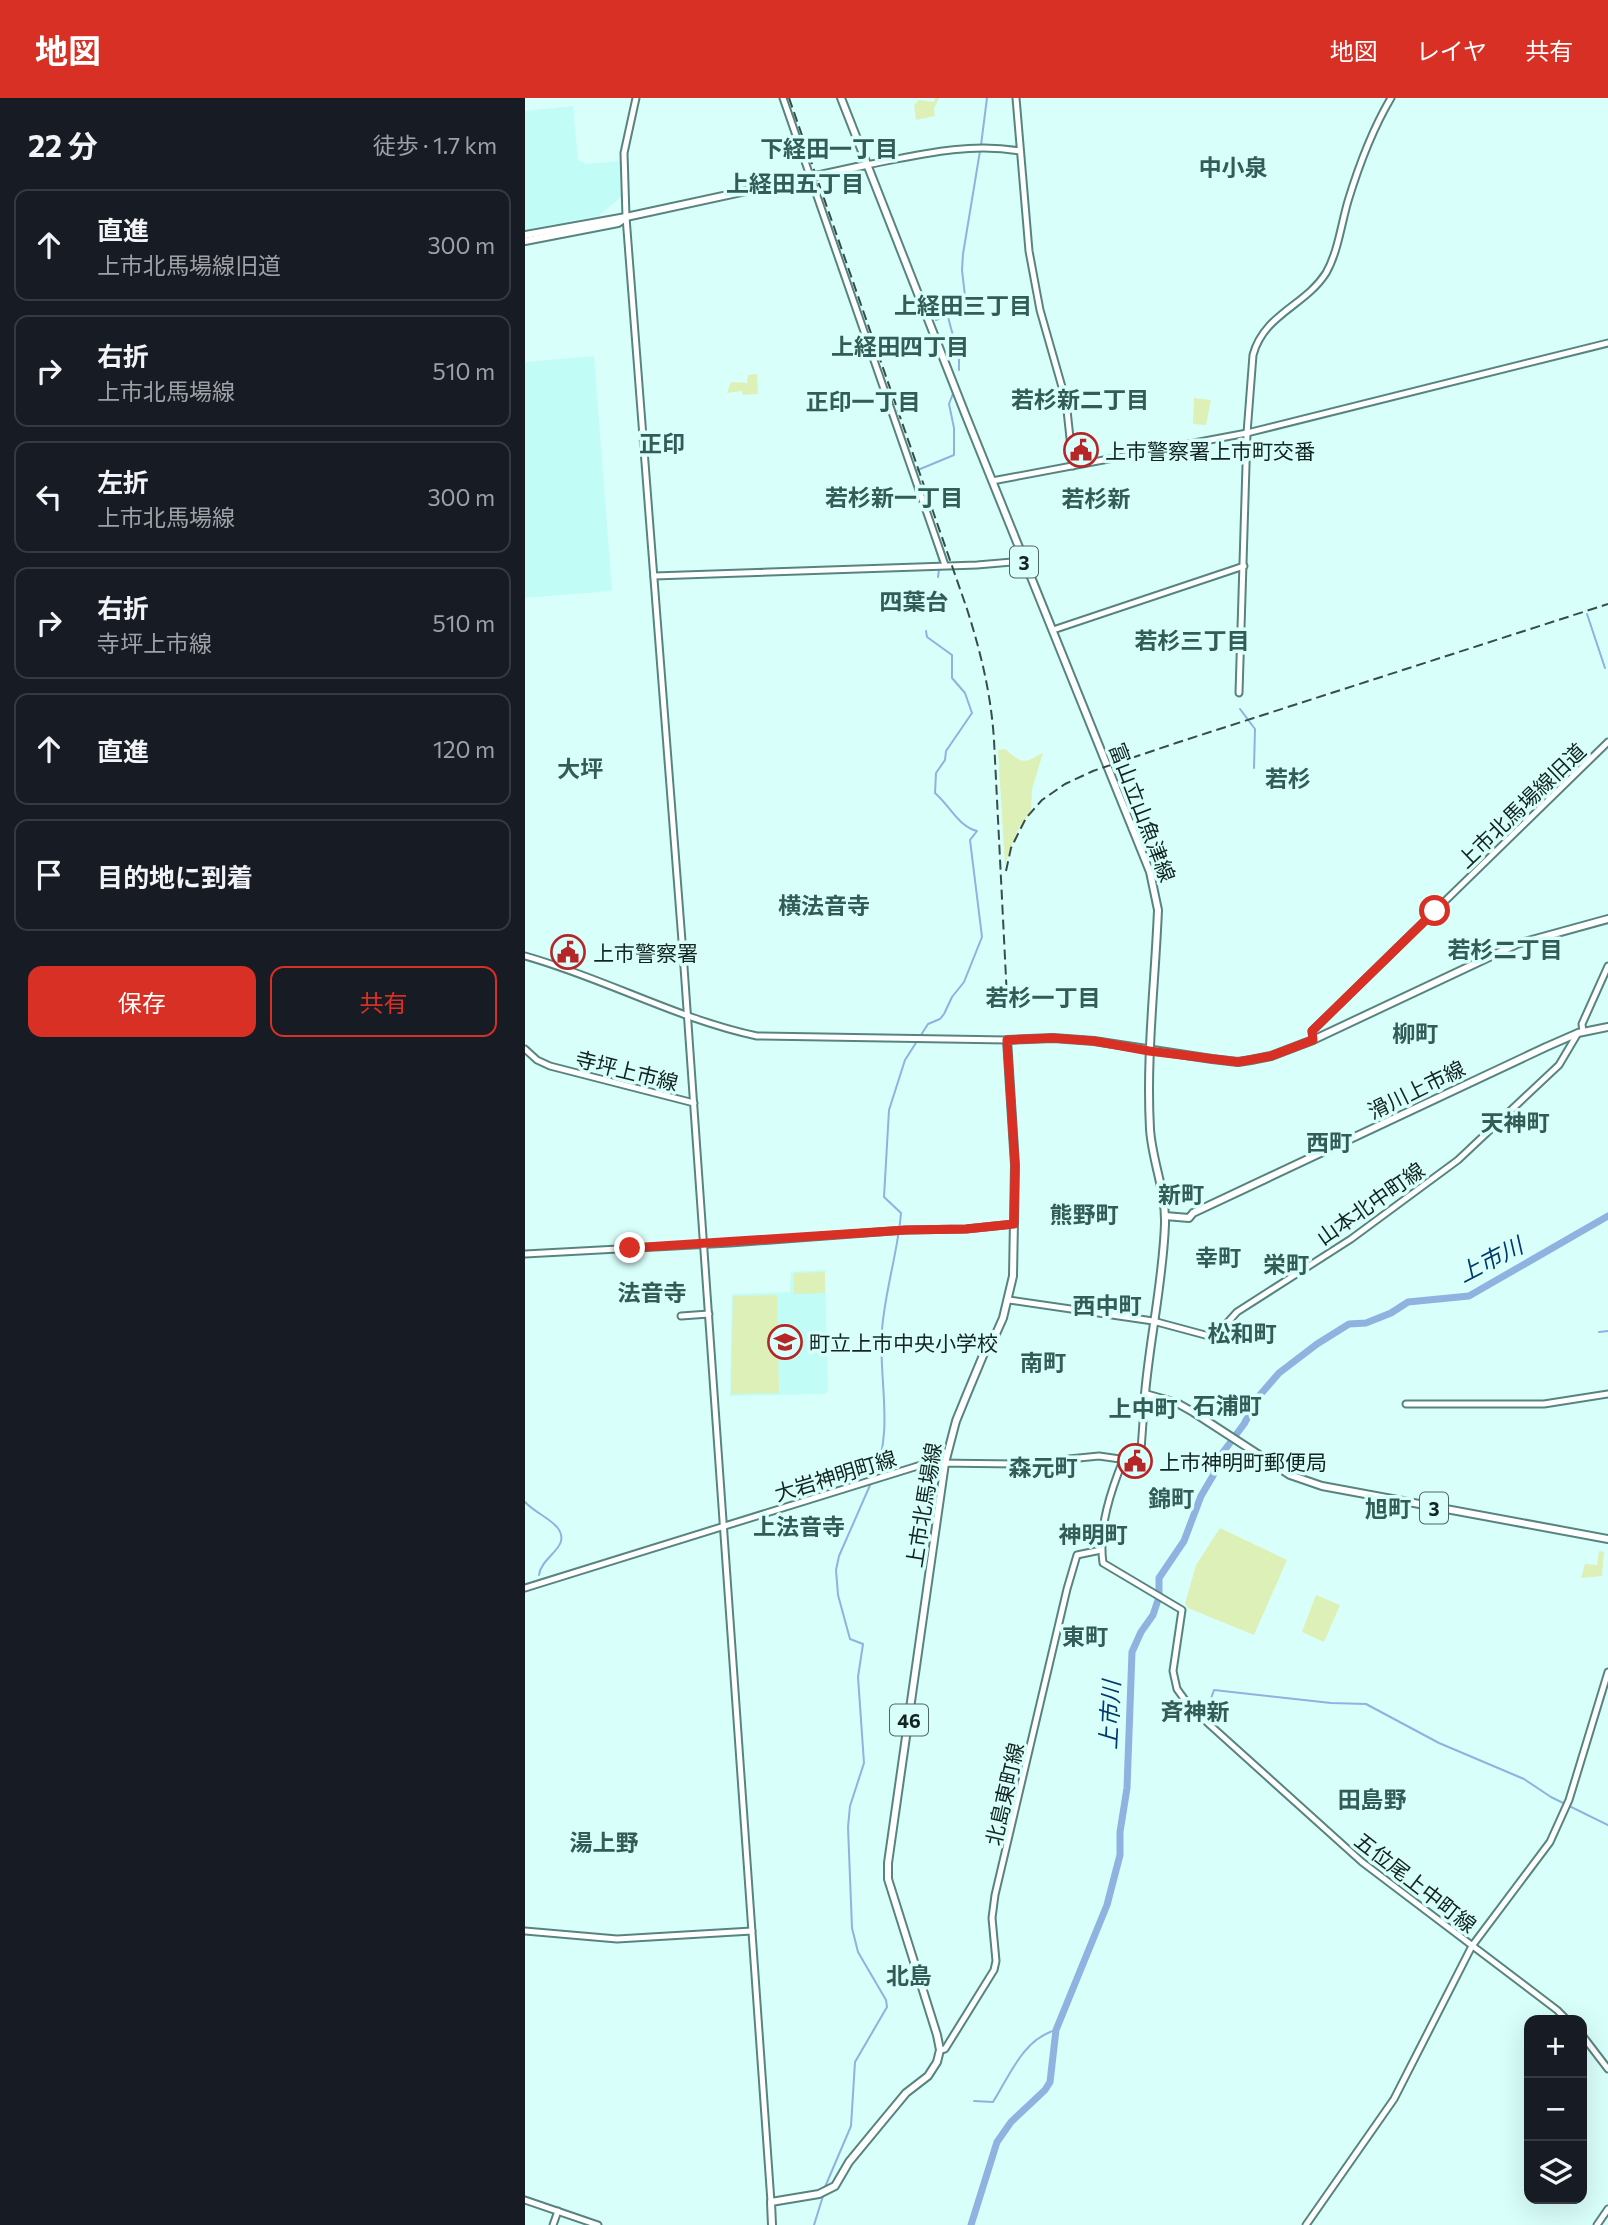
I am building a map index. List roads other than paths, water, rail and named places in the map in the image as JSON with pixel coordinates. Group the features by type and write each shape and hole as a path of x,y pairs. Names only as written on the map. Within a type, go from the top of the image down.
{"main road":[{"name":"富山立山魚津線","path":"841,98 1156,891 1159,910 1149,1051 1151,1145 1165,1216 1161,1278 1145,1394"},
{"path":"525,235 626,218 866,165"},
{"path":"525,241 618,223 626,218"},
{"path":"1007,1040 1053,1038 1086,1041 1238,1062 1271,1056 1313,1040 1517,944 1608,919"},
{"name":"滑川上市線","path":"1165,1216 1189,1218 1193,1213 1581,1033 1608,1027"},
{"name":"上市北馬場線","path":"940,2050 897,1913 888,1871 945,1463 956,1421 1009,1300 1015,1257 1015,1165 1007,1040"},
{"name":"3","path":"1145,1394 1177,1403 1300,1479 1338,1490 1608,1539"},
{"path":"772,2225 771,2202 819,2194 835,2186 849,2162 906,2093 928,2076 937,2062 940,2050"}],"street":[{"path":"636,98 624,153 626,218 694,1103"},
{"path":"783,98 945,565"},
{"path":"1016,98 1033,279 1066,401 1073,466"},
{"path":"1239,693 1250,364 1256,343 1268,325 1309,293 1330,264 1357,173 1391,98"},
{"path":"866,165 974,147 1020,151"},
{"path":"992,481 1247,433 1608,343"},
{"path":"655,576 1024,561"},
{"path":"1053,630 1244,566"},
{"name":"上市北馬場線旧道","path":"1313,1040 1312,1031 1608,742"},
{"path":"525,956 593,978 738,1032 768,1038 1007,1040"},
{"path":"1581,1033 1582,1024 1608,966"},
{"name":"山本北中町線","path":"1153,1321 1220,1339 1228,1322 1237,1312 1351,1239 1458,1160 1559,1065 1581,1033"},
{"name":"寺坪上市線","path":"525,1049 537,1060 550,1066 694,1103 771,2202"},
{"path":"525,1254 1014,1224"},
{"path":"1009,1300 1153,1321"},
{"path":"681,1316 709,1314"},
{"path":"1101,1550 1108,1505 1123,1458 1138,1454 1141,1450 1145,1394"},
{"path":"1406,1404 1544,1404 1608,1394"},
{"name":"大岩神明町線","path":"525,1588 909,1468 945,1463 983,1465 1099,1456 1123,1458"},
{"name":"五位尾上中町線","path":"1101,1550 1103,1563 1180,1608 1182,1613 1173,1671 1174,1681 1181,1697 1212,1729 1362,1862 1561,2015"},
{"name":"北島東町線","path":"940,2050 946,2049 994,1970 996,1961 992,1918 995,1895 1065,1599 1077,1555 1101,1550"},
{"path":"1306,2225 1394,2099 1472,1945 1550,1842 1569,1800 1608,1672"},
{"path":"525,1931 617,1939 752,1931"},
{"path":"1587,2042 1608,2069"},
{"path":"525,2200 599,2225"},
{"path":"1597,2225 1608,2209"},
{"path":"553,2225 558,2211"}],"waterway":[{"path":"981,145 987,98"},
{"path":"936,320 965,308 966,305 963,254 980,151"},
{"path":"948,317 959,358 959,370"},
{"path":"913,472 954,455 954,428 949,404 954,391"},
{"path":"929,527 940,562 938,577"},
{"path":"1587,614 1605,668"},
{"path":"873,1478 883,1442 882,1330 901,1213 884,1197 889,1110 905,1060 928,1024 940,1019 944,1014 952,997 964,982 982,937 970,840 977,831 959,820 935,793 936,773 945,760 946,751 972,713 965,693 952,678 952,655 927,637 926,631"},
{"path":"1240,709 1255,729 1254,768"},
{"name":"上市川","path":"971,2225 997,2142 1011,2122 1050,2082 1056,2030 1107,1905 1120,1855 1120,1832 1127,1788 1132,1652 1153,1615 1159,1597 1159,1578 1184,1541 1201,1496 1214,1474 1215,1463 1244,1424 1259,1396 1279,1373 1317,1344 1349,1324 1366,1323 1391,1313 1408,1302 1469,1296 1608,1216"},
{"path":"1599,1332 1608,1331"},
{"path":"825,2187 851,2126 855,2062 887,2007 886,2000 858,1952 852,1928 848,1827 850,1806 864,1763 858,1677 863,1644 850,1639 838,1595 836,1570 839,1556 871,1483"},
{"path":"525,1502 553,1523 561,1534 559,1546 545,1562 539,1575"},
{"path":"1209,1704 1214,1690 1331,1703 1366,1704 1439,1743 1524,1779 1551,1797 1608,1825"},
{"path":"974,2101 993,2102 1026,2050 1035,2041 1056,2030"},
{"path":"814,2225 823,2196"}],"railway":[{"path":"789,98 967,609 981,658 994,740 1007,998"},
{"path":"1006,871 1011,848 1026,818 1042,800 1065,784 1093,771 1608,604"}],"place":[{"name":"上市警察署上市町交番","path":"1081,450"},
{"name":"上市警察署","path":"568,952"},
{"name":"町立上市中央小学校","path":"785,1342"},
{"name":"上市神明町郵便局","path":"1135,1461"}],"district":[{"name":"下経田一丁目","path":"829,148"},
{"name":"中小泉","path":"1233,167"},
{"name":"上経田五丁目","path":"795,183"},
{"name":"上経田三丁目","path":"963,305"},
{"name":"上経田四丁目","path":"900,346"},
{"name":"若杉新二丁目","path":"1080,399"},
{"name":"正印一丁目","path":"863,401"},
{"name":"正印","path":"662,443"},
{"name":"若杉新一丁目","path":"894,497"},
{"name":"若杉新","path":"1096,498"},
{"name":"四葉台","path":"914,601"},
{"name":"若杉三丁目","path":"1192,640"},
{"name":"大坪","path":"580,768"},
{"name":"若杉","path":"1288,778"},
{"name":"横法音寺","path":"824,905"},
{"name":"若杉二丁目","path":"1505,949"},
{"name":"若杉一丁目","path":"1043,997"},
{"name":"柳町","path":"1415,1033"},
{"name":"天神町","path":"1515,1122"},
{"name":"西町","path":"1329,1142"},
{"name":"新町","path":"1181,1194"},
{"name":"熊野町","path":"1084,1214"},
{"name":"幸町","path":"1218,1257"},
{"name":"栄町","path":"1286,1264"},
{"name":"法音寺","path":"652,1292"},
{"name":"西中町","path":"1107,1305"},
{"name":"松和町","path":"1242,1333"},
{"name":"南町","path":"1043,1362"},
{"name":"石浦町","path":"1227,1405"},
{"name":"上中町","path":"1143,1408"},
{"name":"森元町","path":"1043,1467"},
{"name":"錦町","path":"1171,1498"},
{"name":"旭町","path":"1388,1508"},
{"name":"上法音寺","path":"799,1526"},
{"name":"神明町","path":"1093,1534"},
{"name":"東町","path":"1085,1636"},
{"name":"斉神新","path":"1195,1711"},
{"name":"田島野","path":"1372,1799"},
{"name":"湯上野","path":"604,1842"},
{"name":"北島","path":"909,1975"}]}
